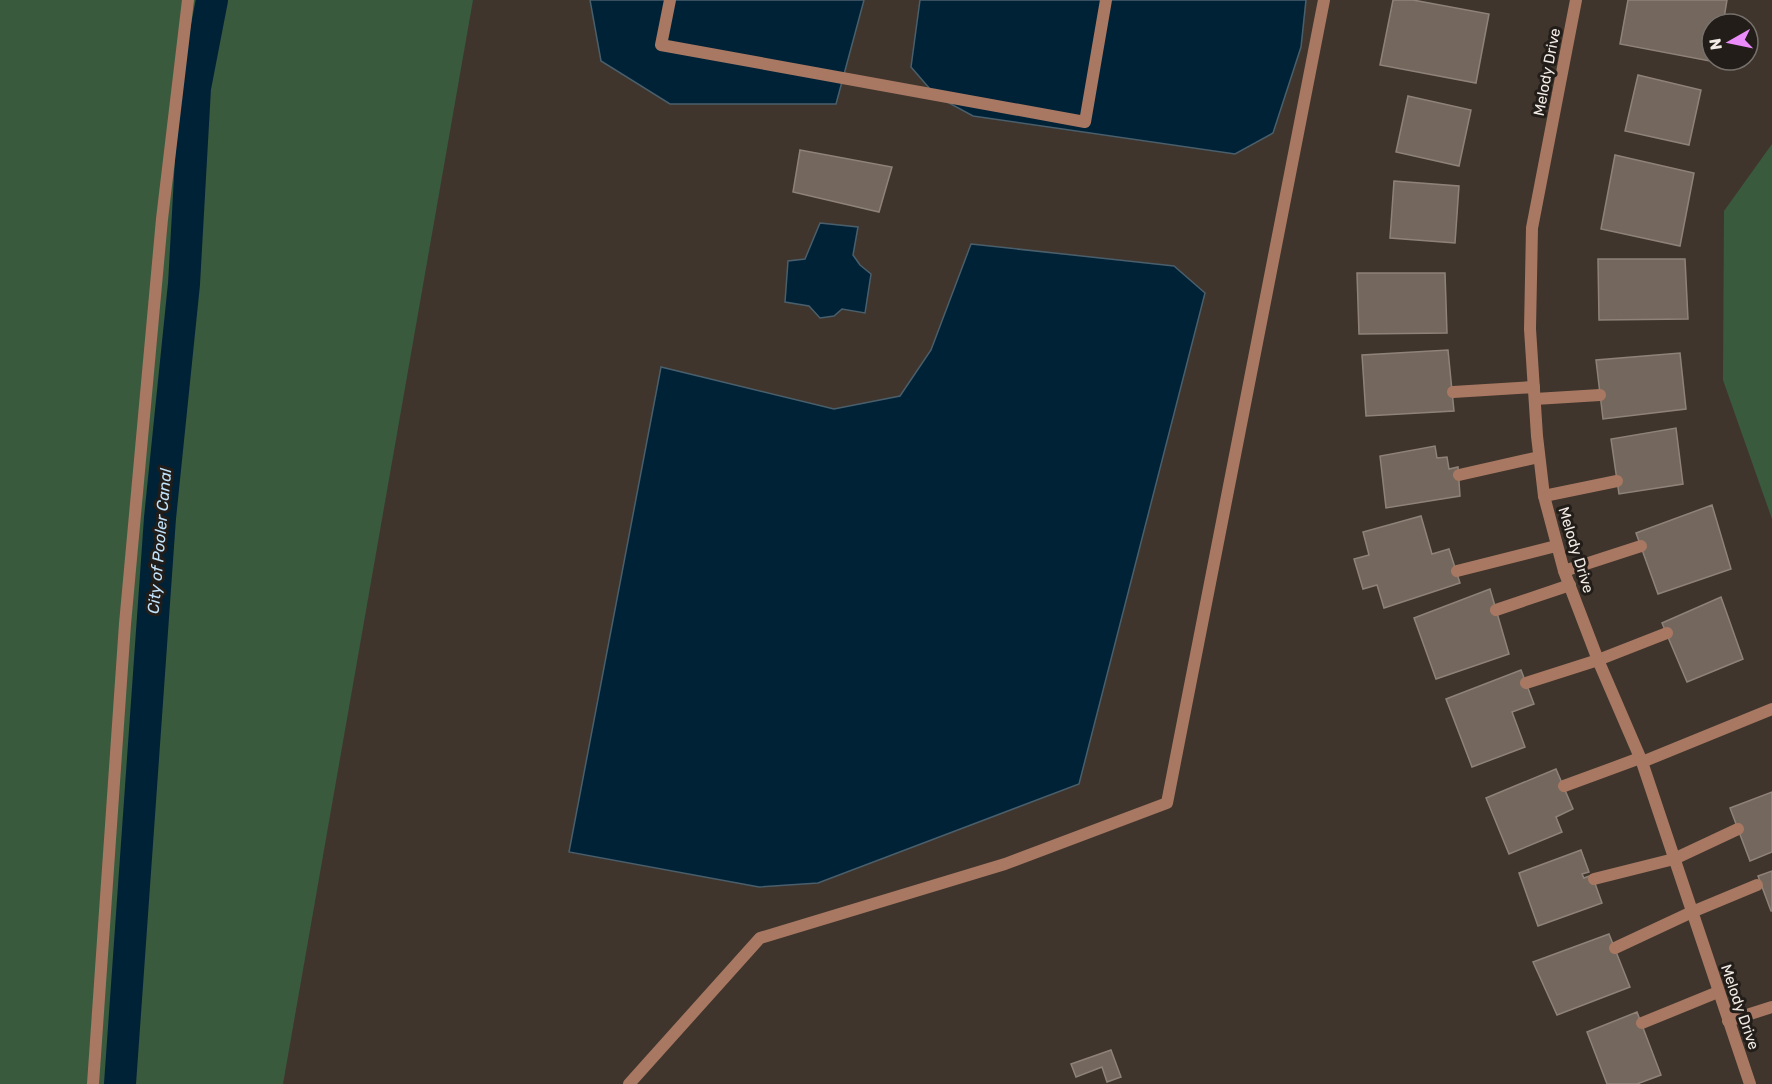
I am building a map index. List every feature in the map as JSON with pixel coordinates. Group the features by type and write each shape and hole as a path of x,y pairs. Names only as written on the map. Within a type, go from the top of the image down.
{"street":[{"path":"93,1084 125,624 162,219 188,0"},
{"path":"670,0 661,45 1085,122 1106,0"},
{"path":"629,1084 760,938 1005,864 1167,803 1324,0"},
{"name":"Melody Drive","path":"1576,0 1532,228 1530,329 1544,496 1564,571 1598,660 1641,760 1750,1084"},
{"path":"1453,393 1600,394"},
{"path":"1459,475 1539,457"},
{"path":"1544,496 1617,481"},
{"path":"1456,571 1556,546"},
{"path":"1564,571 1641,546"},
{"path":"1496,610 1570,585"},
{"path":"1526,683 1598,660 1667,633"},
{"path":"1564,786 1641,760 1772,709"},
{"path":"1594,879 1674,859 1738,829"},
{"path":"1615,948 1757,885"},
{"path":"1642,1023 1718,992"},
{"path":"1728,1021 1772,1007"}],"green space":[{"path":"0,0 473,0 283,1084 0,1084"},
{"path":"1772,144 1772,519 1723,380 1724,211"}],"water":[{"path":"590,0 864,0 836,104 670,104 601,61"},
{"path":"920,0 1306,0 1301,47 1273,133 1235,154 973,116 936,96 911,67"},
{"path":"820,223 858,227 853,255 871,274 865,313 842,309 834,316 820,318 809,306 785,302 788,261 805,259"},
{"path":"971,244 1174,266 1205,293 1079,784 818,883 759,887 569,852 661,367 834,409 900,396 931,350"}],"building":[{"path":"1393,0 1413,0 1489,14 1476,83 1380,65"},
{"path":"1628,0 1727,0 1725,12 1700,12 1700,59 1620,44"},
{"path":"1638,75 1701,90 1689,145 1625,131"},
{"path":"1408,96 1471,110 1459,166 1396,152"},
{"path":"800,150 892,167 879,212 793,192"},
{"path":"1615,155 1694,173 1680,246 1601,229"},
{"path":"1394,181 1459,186 1455,243 1390,238"},
{"path":"1598,259 1685,259 1688,319 1599,320"},
{"path":"1357,273 1445,273 1447,333 1359,334"},
{"path":"1448,350 1454,411 1366,416 1362,355"},
{"path":"1680,353 1686,409 1603,419 1596,360"},
{"path":"1676,428 1683,484 1619,494 1611,439"},
{"path":"1435,446 1437,458 1447,457 1449,469 1458,467 1460,496 1386,508 1380,456"},
{"path":"1712,505 1731,569 1658,594 1636,533"},
{"path":"1421,516 1432,554 1449,549 1460,583 1384,608 1377,585 1363,589 1354,559 1369,555 1363,532"},
{"path":"1490,589 1509,654 1436,679 1414,618"},
{"path":"1721,597 1743,659 1687,682 1662,623"},
{"path":"1521,670 1534,704 1512,712 1525,747 1472,767 1446,699"},
{"path":"1556,769 1573,809 1556,817 1562,832 1509,854 1486,798"},
{"path":"1772,792 1772,852 1750,861 1730,808"},
{"path":"1581,850 1589,872 1582,874 1584,878 1592,875 1602,903 1538,926 1519,873"},
{"path":"1772,871 1772,911 1771,911 1758,876"},
{"path":"1609,934 1630,987 1557,1015 1533,962"},
{"path":"1637,1012 1661,1075 1637,1084 1607,1084 1587,1032"},
{"path":"1111,1050 1121,1077 1107,1082 1102,1067 1076,1077 1071,1064"}],"waterway":[{"name":"City of Pooler Canal","path":"120,1084 160,518 184,284 195,88 212,0"}]}
